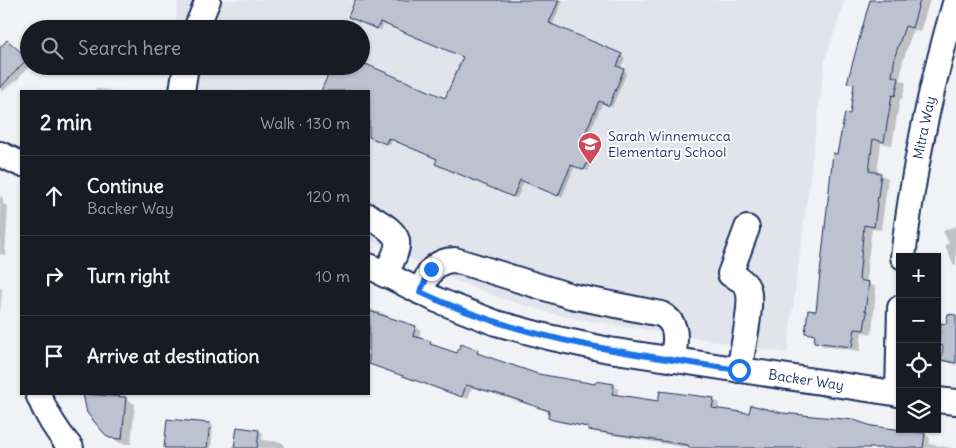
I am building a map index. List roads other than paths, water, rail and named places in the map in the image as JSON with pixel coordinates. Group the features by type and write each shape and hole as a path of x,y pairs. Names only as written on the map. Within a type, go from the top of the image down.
{"street":[{"path":"200,20 208,0"},
{"name":"Mitra Way","path":"904,253 919,142 935,70 956,0"},
{"path":"182,90 185,75"},
{"path":"0,154 20,164"},
{"path":"370,217 395,235 398,241 396,254 377,270"},
{"path":"739,370 749,302 748,289 742,280 730,274 747,228"},
{"path":"420,292 431,269 438,263 455,260 571,296 661,314 671,321 674,328 673,360"},
{"name":"Backer Way","path":"377,270 420,292 465,311 522,330 609,350 896,394"},
{"path":"899,388 900,343"},
{"path":"38,395 59,435 71,448"},
{"path":"941,400 956,402"}],"place":[{"name":"Sarah Winnemucca Elementary School","path":"590,165"}]}
